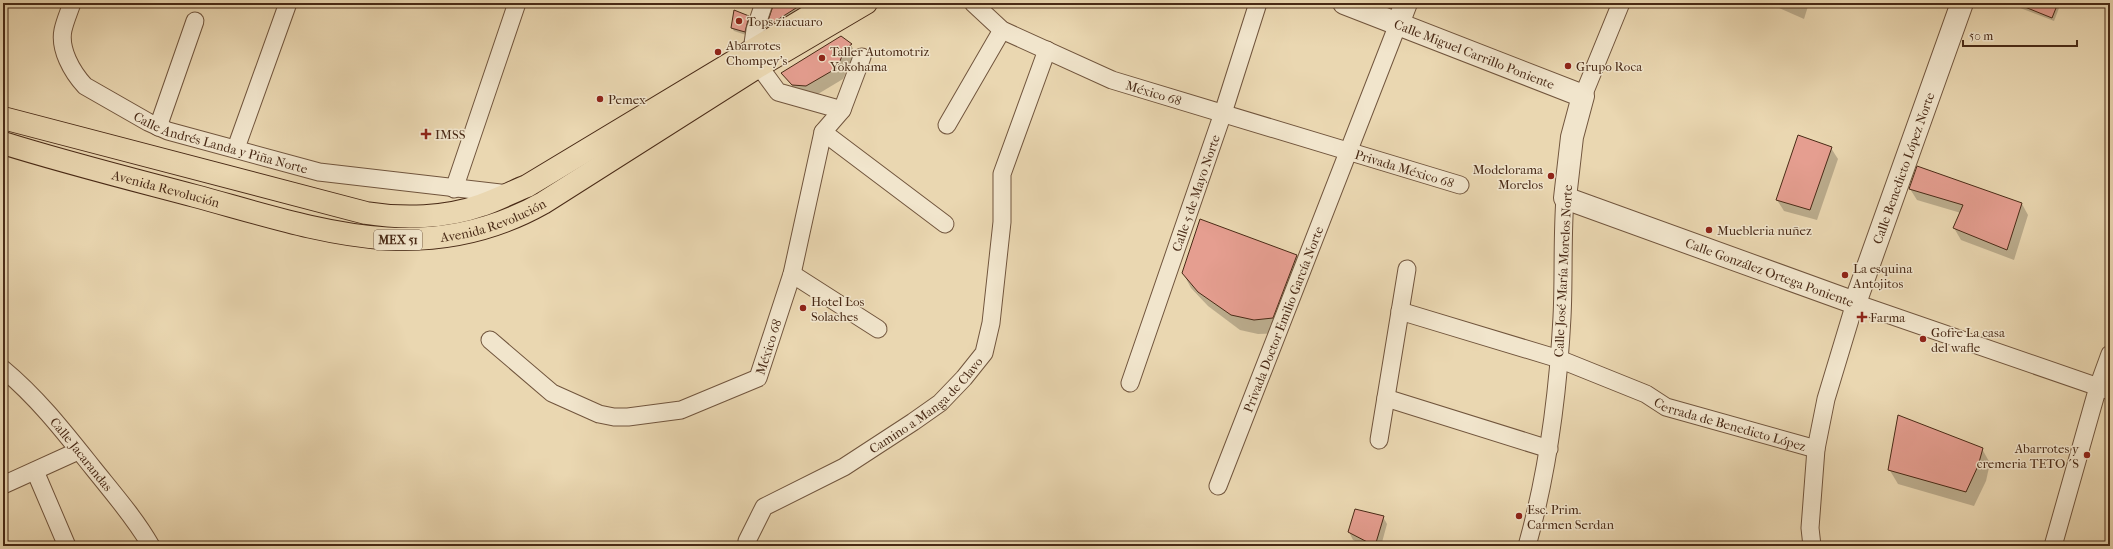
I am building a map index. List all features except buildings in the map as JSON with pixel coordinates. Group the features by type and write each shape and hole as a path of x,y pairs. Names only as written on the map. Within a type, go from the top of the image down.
{"main road":[{"name":"Avenida Revolución","path":"3,143 262,214 350,235 393,240 434,238 475,231 512,219 530,210 755,58 831,3"},
{"name":"Avenida Revolución","path":"3,118 359,211 385,216 421,216 455,212 481,206 527,186 611,136 755,58 866,3"}],"street":[{"name":"Calle Andrés Landa y Piña Norte","path":"72,3 62,31 68,63 76,76 85,86 158,127 329,174 509,194"},
{"path":"236,148 288,3"},
{"path":"454,188 517,3"},
{"path":"764,3 755,30 755,58 778,92 842,110"},
{"name":"México 68","path":"973,3 1002,30 1112,80 1348,152"},
{"name":"Calle 5 de Mayo Norte","path":"1130,383 1223,114 1258,3"},
{"name":"Calle Miguel Carrillo Poniente","path":"1344,3 1583,96"},
{"path":"1398,24 1406,3"},
{"name":"Calle José María Morelos Norte","path":"1527,546 1540,501 1550,449 1562,316 1565,198 1572,137 1583,96 1621,3"},
{"name":"Calle Benedicto López Norte","path":"1812,546 1810,528 1816,449 1826,399 1855,303 1962,3"},
{"path":"158,127 195,21"},
{"name":"Privada Doctor Emilio García Norte","path":"1218,486 1398,24"},
{"path":"948,126 1002,30"},
{"name":"Camino a Manga de Clavo","path":"749,546 747,541 764,507 844,467 913,422 940,403 984,354 991,323 1002,222 1002,174 1046,50"},
{"name":"México 68","path":"490,340 552,393 599,414 628,417 681,410 758,378 792,274 824,132 842,110 862,58"},
{"path":"824,132 945,224"},
{"name":"Privada México 68","path":"1348,152 1460,185"},
{"name":"Calle González Ortega Poniente","path":"1565,198 1855,303 2104,389"},
{"path":"1379,440 1407,269"},
{"path":"792,274 878,329"},
{"name":"Cerrada de Benedicto López","path":"1400,311 1559,359 1646,394 1666,407 1816,449"},
{"path":"2053,546 2104,389 2110,354"},
{"name":"Calle Jacarandas","path":"3,369 24,387 78,451 140,526 151,546"},
{"path":"1386,398 1550,449"},
{"path":"3,485 78,451"},
{"path":"35,471 66,546"}],"place":[{"name":"Tops ziacuaro","path":"739,21"},
{"name":"Abarrotes Chompey's","path":"718,52"},
{"name":"Taller Automotriz Yokohama","path":"822,58"},
{"name":"Grupo Roca","path":"1568,66"},
{"name":"Pemex","path":"600,99"},
{"name":"IMSS","path":"426,134"},
{"name":"Modelorama Morelos","path":"1551,176"},
{"name":"Muebleria nuñez","path":"1709,230"},
{"name":"La esquina Antojitos","path":"1845,275"},
{"name":"Hotel Los Solaches","path":"803,308"},
{"name":"Farma","path":"1862,317"},
{"name":"Gofre La casa del wafle","path":"1923,339"},
{"name":"Abarrotes y cremeria TETO´S","path":"2087,455"},
{"name":"Esc. Prim. Carmen Serdan","path":"1519,516"}]}
